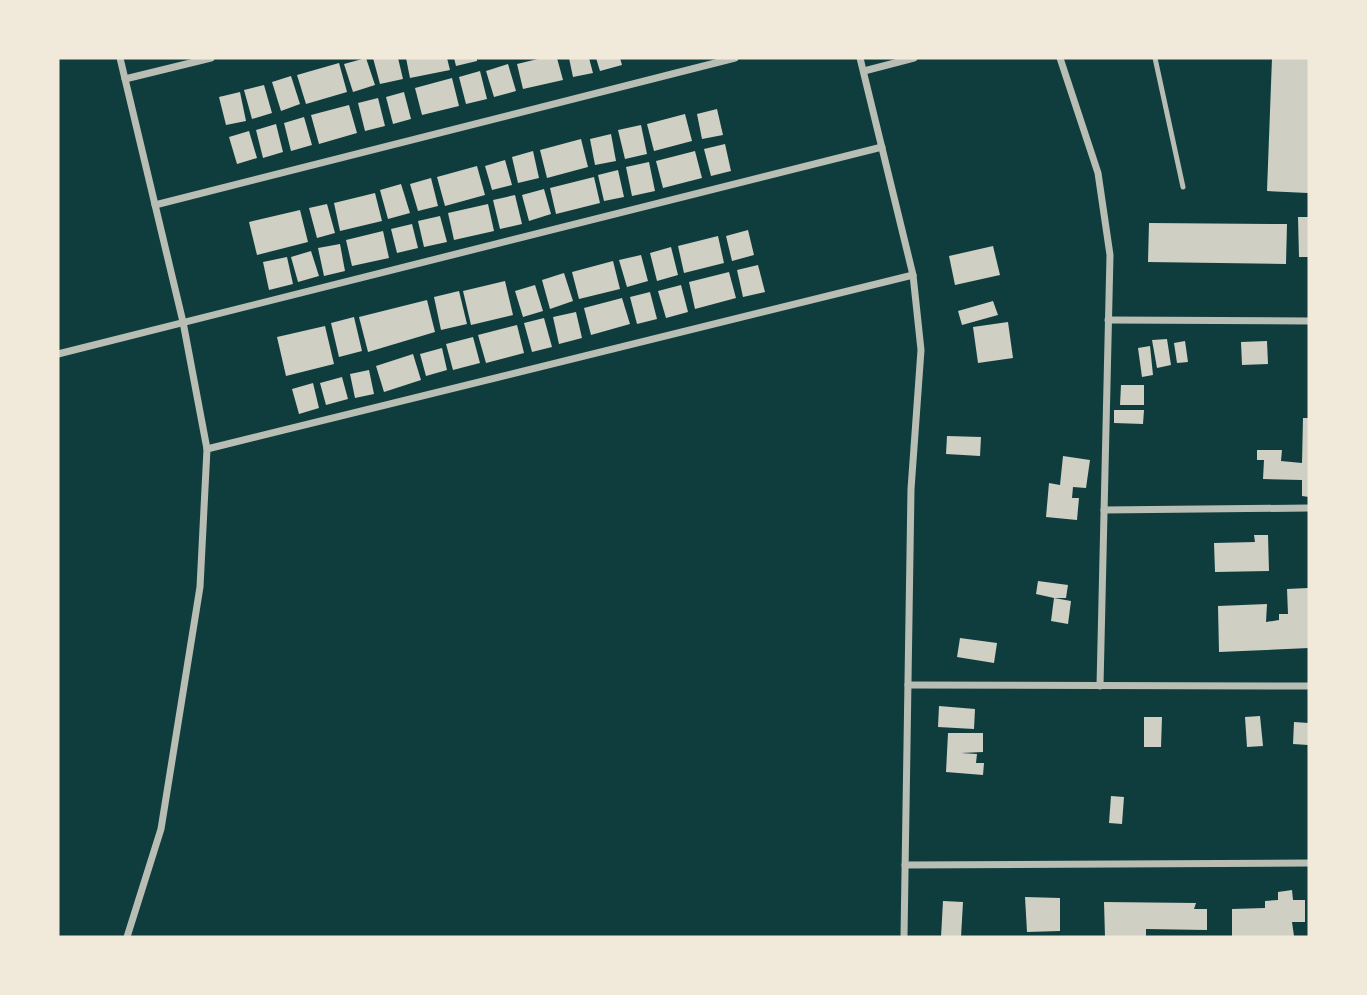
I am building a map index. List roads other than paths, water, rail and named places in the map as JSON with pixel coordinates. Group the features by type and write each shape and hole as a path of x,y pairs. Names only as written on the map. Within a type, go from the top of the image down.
{"street":[{"path":"120,58 183,322 207,449 200,587 163,816 127,937"},
{"path":"125,79 211,58"},
{"path":"155,205 734,58"},
{"path":"860,58 913,275 921,350 911,489 904,937"},
{"path":"864,71 914,58"},
{"path":"1060,58 1098,173 1110,255 1100,686"},
{"path":"58,354 882,147"},
{"path":"207,449 913,275"},
{"path":"1108,320 1309,321"},
{"path":"1104,510 1309,508"},
{"path":"908,685 1309,686"},
{"path":"905,865 1309,863"}],"lane":[{"path":"1155,58 1183,187"}]}
